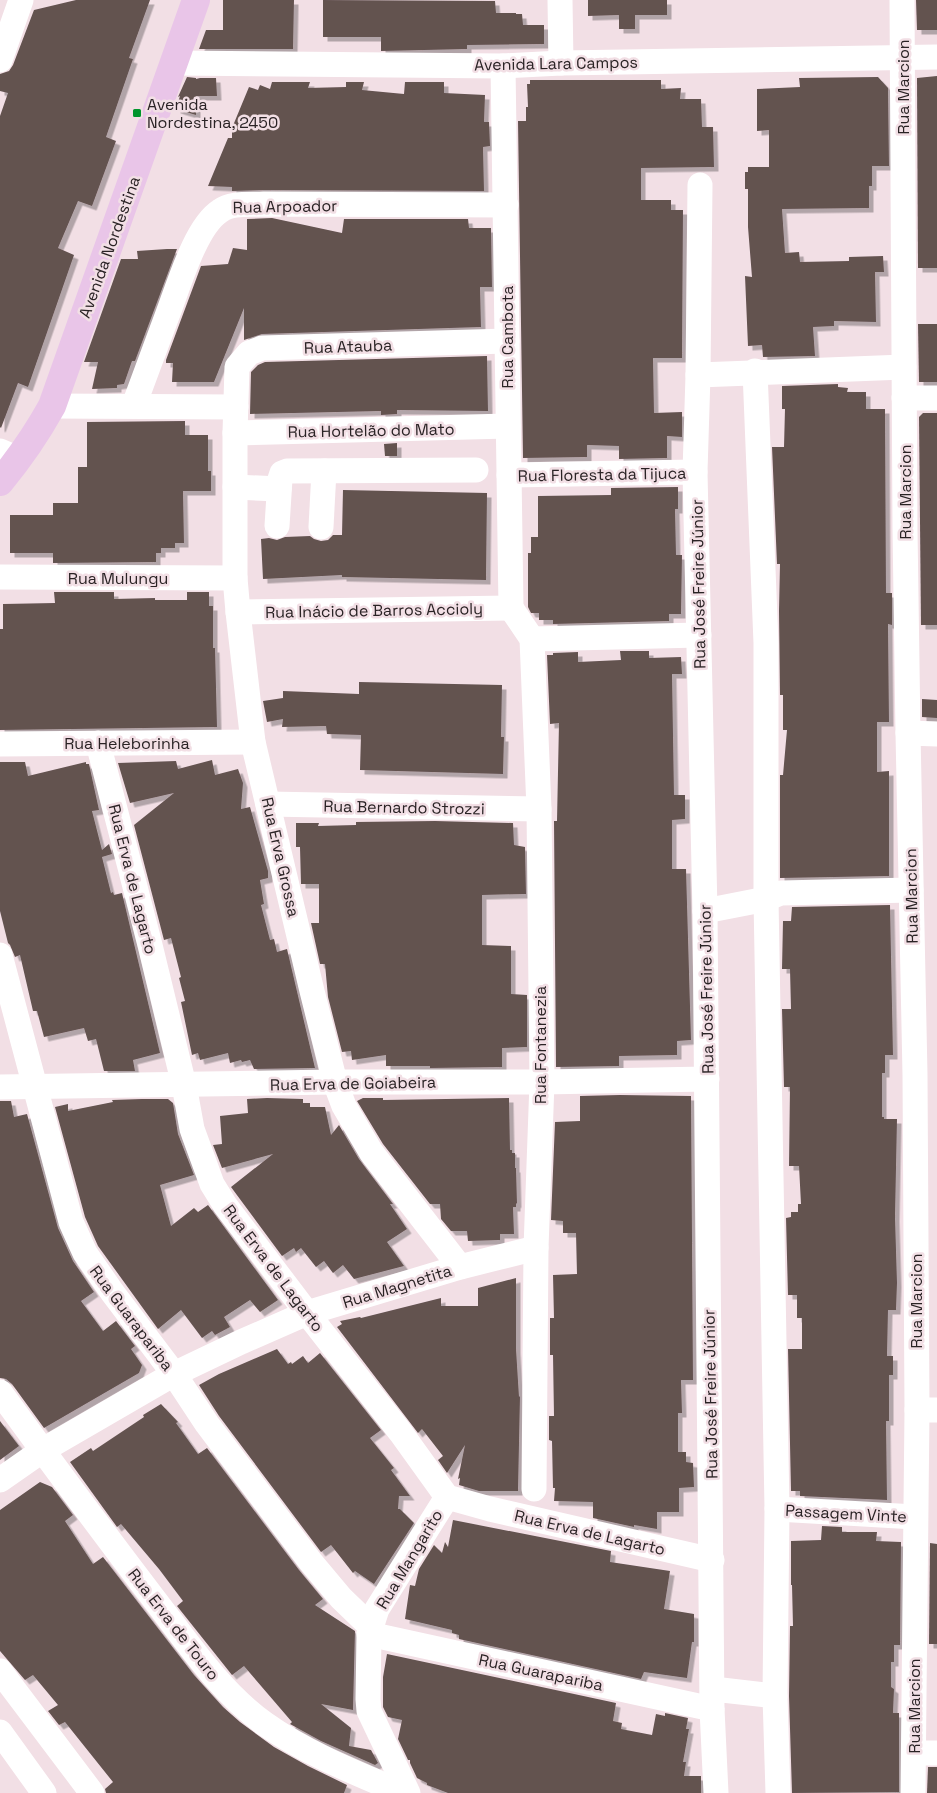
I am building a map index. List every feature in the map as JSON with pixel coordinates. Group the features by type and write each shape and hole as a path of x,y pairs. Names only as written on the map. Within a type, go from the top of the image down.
{"main road":[{"name":"Avenida Nordestina","path":"0,482 10,455 35,437 52,406 196,0"}],"street":[{"path":"0,5 21,0"},
{"path":"0,60 21,0"},
{"path":"560,0 561,63"},
{"name":"Rua Marcion","path":"902,0 904,398 911,890 926,1075 927,1410 916,1517 925,1753 913,1793"},
{"name":"Avenida Lara Campos","path":"174,63 503,66 561,63 937,57"},
{"name":"Rua Cambota","path":"503,66 511,608"},
{"name":"Rua José Freire Júnior","path":"700,185 695,472 705,910 712,1699 716,1793"},
{"name":"Rua Arpoador","path":"134,405 185,268 200,235 210,219 227,206 264,204 506,205"},
{"name":"Rua Atauba","path":"236,407 237,367 249,353 262,348 507,341"},
{"path":"698,375 754,371 904,367"},
{"path":"754,371 766,643 766,899 777,1509 775,1696 778,1793"},
{"path":"904,398 937,398"},
{"path":"52,406 236,407"},
{"name":"Rua Erva Grossa","path":"236,407 235,578 253,742 335,1082 344,1106 371,1152 460,1267"},
{"name":"Rua Hortelão do Mato","path":"235,433 508,426"},
{"path":"321,528 324,470"},
{"path":"278,526 280,479 282,474 287,471 476,470"},
{"name":"Rua Floresta da Tijuca","path":"509,475 695,472"},
{"path":"235,487 279,489"},
{"name":"Rua Mulungu","path":"0,577 235,578"},
{"path":"511,608 532,639 699,634"},
{"name":"Rua Inácio de Barros Accioly","path":"238,612 511,608"},
{"name":"Rua Fontanezia","path":"532,639 539,809 542,1082 536,1248 534,1489"},
{"path":"908,733 937,734"},
{"name":"Rua Heleborinha","path":"0,744 253,742"},
{"name":"Rua Erva de Lagarto","path":"98,743 150,945 184,1085 192,1130 212,1184 225,1205 401,1433 447,1498 712,1560"},
{"name":"Rua Bernardo Strozzi","path":"268,804 539,809"},
{"path":"705,910 766,899 782,893 911,890"},
{"name":"Rua Guarapariba","path":"0,955 71,1222 85,1253 174,1374 208,1424 310,1561 370,1630 712,1699 775,1696"},
{"name":"Rua Erva de Goiabeira","path":"0,1087 707,1079"},
{"name":"Rua Magnetita","path":"0,1480 43,1450 174,1374 307,1313 460,1267 536,1248"},
{"name":"Rua Erva de Touro","path":"0,1392 198,1657 230,1694 264,1723 295,1744 328,1761 404,1793"},
{"name":"Rua Mangarito","path":"408,1793 369,1711 370,1630 377,1609 447,1498"},
{"name":"Passagem Vinte","path":"777,1509 916,1517"},
{"path":"0,1671 92,1793"},
{"path":"0,1732 44,1793"}],"building":[{"path":"76,0 150,0 129,58 133,59 106,137 116,141 92,206 78,201 58,248 74,255 28,387 18,383 1,428 0,116 8,93 0,91 0,74 9,71 13,65 34,10"},
{"path":"223,0 294,0 293,49 199,49 206,30 223,30"},
{"path":"323,0 495,1 496,13 522,14 523,25 544,25 544,44 467,45 467,49 381,51 381,37 323,37"},
{"path":"588,0 667,0 667,15 635,15 635,29 619,29 619,15 588,16"},
{"path":"916,0 937,0 937,30 917,30"},
{"path":"937,76 937,268 918,268 917,78"},
{"path":"187,77 196,79 216,78 217,96 196,96 196,115 176,109 180,96 178,97"},
{"path":"878,77 888,88 889,166 872,166 872,186 869,186 869,208 782,209 785,253 799,252 800,262 849,261 849,257 883,256 884,272 875,272 876,322 834,321 834,326 813,327 815,356 763,357 762,345 748,346 745,276 752,277 748,227 748,189 745,189 745,172 748,172 748,167 769,167 769,130 757,131 757,89 800,87 799,78"},
{"path":"530,80 661,80 661,89 681,88 680,99 701,99 702,127 713,127 714,167 641,168 641,200 671,200 671,210 683,210 682,358 653,358 654,413 682,412 682,437 667,436 667,458 619,459 619,446 587,445 587,457 523,458 518,121 526,121 526,107 528,107 527,84 530,84"},
{"path":"272,82 310,82 308,88 346,87 346,82 364,82 362,90 404,94 405,82 444,82 444,93 485,95 484,122 489,122 490,146 483,147 484,191 232,191 232,187 208,186 228,138 232,138 232,128 249,87 258,90 260,85 270,89"},
{"path":"272,218 342,233 344,219 468,219 469,228 491,228 492,287 480,287 481,327 262,334 244,340 244,308 214,382 172,382 173,363 166,363 166,360 201,266 228,264 233,248 247,250 247,219"},
{"path":"177,249 135,361 132,361 124,384 117,385 117,388 92,389 98,362 84,362 121,259 138,259 137,251"},
{"path":"918,324 937,324 937,382 919,382"},
{"path":"487,356 488,411 397,410 397,414 381,415 381,411 250,414 251,372 258,365 265,362"},
{"path":"838,384 838,387 848,388 847,392 866,392 866,409 885,409 886,593 892,593 892,625 888,624 889,722 877,722 877,772 889,771 889,876 780,878 780,775 783,775 787,730 783,730 783,695 780,695 780,564 777,564 772,447 784,447 785,409 782,409 782,386"},
{"path":"923,413 937,413 937,625 921,625 919,417"},
{"path":"185,421 185,435 208,435 208,471 211,471 211,491 183,491 184,543 175,543 175,548 161,548 161,553 156,553 156,562 53,563 53,553 10,553 10,515 53,515 53,503 78,503 78,467 87,467 87,422"},
{"path":"397,443 397,456 385,456 384,444"},
{"path":"678,487 678,509 675,509 676,555 682,555 681,614 669,614 669,621 553,624 553,620 539,620 539,613 531,613 528,607 528,553 531,553 531,537 538,537 538,496 611,495 611,488"},
{"path":"343,490 487,493 486,580 342,577 342,575 263,579 261,539 277,540 285,537 310,536 321,541 328,540 333,535 342,535"},
{"path":"54,592 114,592 114,599 155,598 155,600 187,600 187,592 209,592 209,606 213,606 217,727 0,730 0,629 3,629 3,604 55,603"},
{"path":"620,651 649,651 649,658 681,657 682,674 672,674 674,795 685,795 685,819 672,820 672,869 686,869 691,1040 677,1041 677,1055 619,1056 619,1066 556,1067 554,821 557,821 559,723 550,724 547,655 578,652 578,662 621,660"},
{"path":"359,682 502,685 501,737 504,737 503,774 360,770 361,735 327,734 326,726 282,727 283,719 267,722 263,701 283,698 283,691 359,694"},
{"path":"922,699 937,700 937,718 922,717"},
{"path":"212,760 215,775 238,769 243,783 241,809 250,807 268,871 268,878 260,880 264,904 261,905 270,940 274,939 277,952 287,949 315,1068 254,1069 250,1060 230,1063 228,1053 200,1060 198,1053 192,1055 181,1002 185,1001 179,978 181,977 171,938 164,940 134,825 174,793 130,803 118,763 176,761 178,769"},
{"path":"0,762 25,762 28,776 86,762 86,764 89,764 99,810 92,811 102,850 109,844 112,854 102,857 111,893 113,892 114,895 122,893 160,1053 133,1060 135,1071 104,1071 96,1039 88,1041 84,1028 44,1037 37,1011 33,1011 20,955 15,957 8,943 0,911"},
{"path":"435,821 513,823 514,845 525,847 526,894 482,895 482,945 511,946 511,994 527,995 527,1047 502,1048 502,1067 430,1068 430,1066 386,1066 386,1055 352,1060 351,1051 342,1052 328,997 325,964 320,964 311,923 319,923 319,884 301,884 300,847 296,847 296,823 319,823 318,826 356,825 356,822"},
{"path":"890,905 893,1055 885,1055 885,1073 882,1073 882,1117 884,1119 897,1119 895,1217 897,1283 896,1310 888,1310 887,1356 893,1356 893,1375 889,1375 889,1421 886,1421 887,1500 800,1496 800,1491 791,1491 788,1349 802,1349 802,1318 797,1318 797,1295 788,1295 786,1218 791,1217 791,1212 798,1212 798,1204 801,1204 799,1166 789,1166 790,1087 784,1087 782,1009 791,1009 790,969 782,969 783,921 791,921 792,907"},
{"path":"580,1096 691,1096 693,1380 681,1380 682,1413 678,1413 678,1452 686,1452 686,1462 693,1463 694,1487 679,1488 679,1512 657,1512 657,1529 634,1525 634,1527 593,1518 593,1502 554,1501 552,1441 549,1440 549,1416 554,1416 553,1355 550,1355 550,1318 554,1318 553,1275 577,1274 576,1233 563,1233 563,1221 551,1220 555,1122 580,1121"},
{"path":"363,1098 383,1098 383,1100 509,1098 510,1150 512,1150 512,1153 515,1153 516,1168 517,1204 516,1207 513,1207 514,1234 500,1234 500,1240 468,1241 467,1231 451,1231 441,1219 440,1204 430,1204 383,1144 357,1101"},
{"path":"168,1099 173,1103 178,1134 194,1175 160,1185 171,1226 194,1208 198,1212 208,1205 278,1300 260,1312 250,1300 224,1317 230,1327 215,1335 212,1331 202,1338 181,1310 158,1329 98,1246 85,1217 55,1107 68,1104 68,1111 113,1102 112,1100"},
{"path":"247,1099 303,1099 303,1103 310,1103 310,1107 325,1107 331,1135 339,1125 359,1159 393,1204 390,1204 407,1229 387,1242 404,1266 354,1279 343,1265 333,1273 324,1261 316,1267 301,1248 296,1252 294,1248 282,1256 231,1187 273,1154 222,1168 213,1145 222,1144 220,1116 248,1113"},
{"path":"0,1101 11,1101 14,1117 27,1114 58,1228 73,1261 94,1292 81,1301 103,1331 116,1321 135,1346 131,1349 142,1365 139,1373 44,1428 12,1384 6,1379 0,1378"},
{"path":"516,1278 516,1349 520,1396 518,1491 479,1491 459,1485 460,1478 458,1479 465,1445 447,1473 438,1460 443,1456 422,1429 418,1433 337,1327 342,1324 340,1321 361,1318 441,1298 441,1306 478,1306 478,1288"},
{"path":"277,1349 288,1364 291,1362 292,1364 303,1356 308,1363 320,1353 381,1430 370,1438 394,1468 391,1470 410,1496 399,1496 398,1509 414,1523 374,1584 355,1571 353,1573 331,1545 321,1552 219,1416 199,1385 219,1374"},
{"path":"161,1404 178,1422 176,1423 198,1454 207,1448 323,1599 315,1605 355,1631 353,1710 321,1704 351,1728 349,1746 371,1750 378,1763 375,1765 321,1741 290,1724 292,1722 244,1666 232,1675 177,1606 183,1601 159,1569 121,1524 117,1527 70,1462 91,1448 93,1451"},
{"path":"0,1421 19,1446 0,1460"},
{"path":"40,1482 52,1487 73,1515 65,1521 93,1564 103,1557 194,1675 223,1707 274,1747 347,1785 344,1793 106,1793 105,1789 113,1782 65,1722 59,1725 48,1711 58,1705 33,1675 25,1680 0,1651 0,1510"},
{"path":"453,1520 611,1551 610,1562 670,1571 664,1609 694,1614 694,1642 692,1642 687,1678 644,1672 641,1679 459,1639 459,1635 452,1633 452,1630 405,1619 410,1585 415,1586 419,1569 434,1545 442,1553 445,1542 448,1547"},
{"path":"822,1526 842,1527 842,1532 877,1532 876,1541 901,1542 900,1645 894,1645 894,1662 891,1662 891,1687 894,1689 893,1713 899,1713 899,1792 792,1793 789,1696 790,1626 793,1626 791,1541 821,1540"},
{"path":"930,1543 937,1544 937,1644 929,1644"},
{"path":"387,1654 616,1703 613,1721 622,1723 621,1729 652,1735 656,1714 665,1716 665,1713 688,1718 686,1729 689,1729 683,1762 686,1762 684,1776 701,1776 701,1793 448,1793 427,1785 427,1783 417,1778 410,1760 408,1760 398,1739 402,1720 388,1717 383,1707 383,1677"},
{"path":"928,1767 937,1767 937,1793 927,1793"}],"place":[{"name":"Avenida Nordestina, 2450","path":"137,113"}]}
